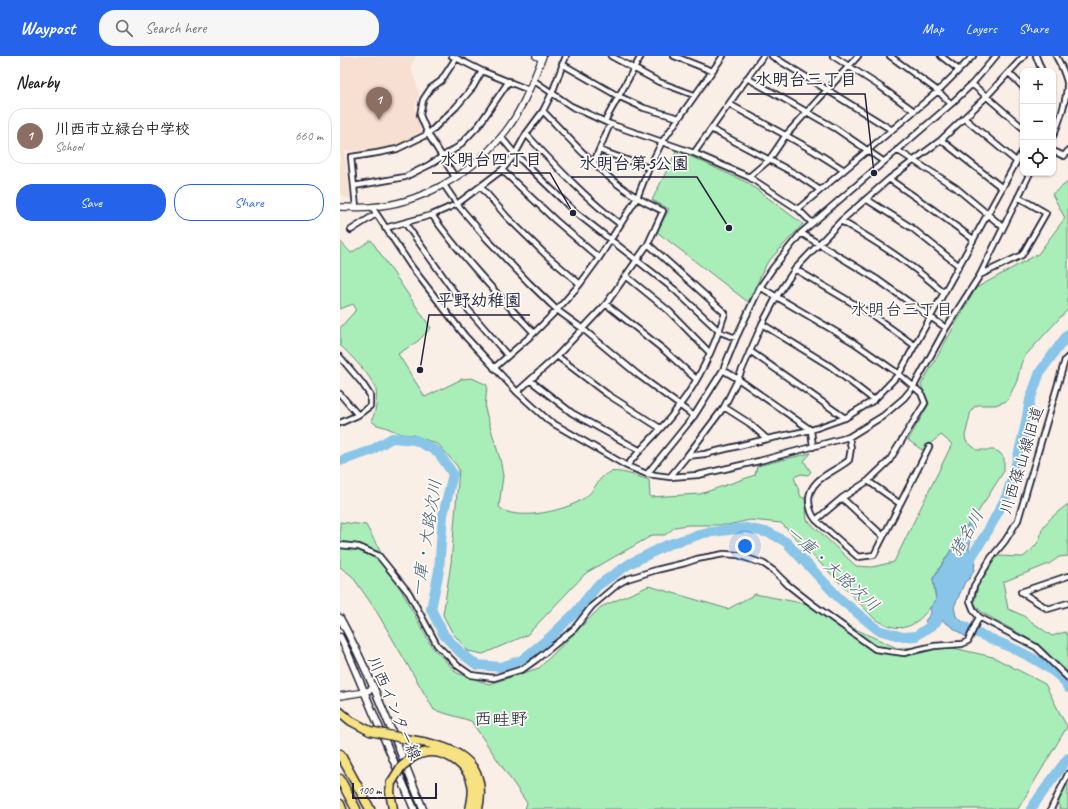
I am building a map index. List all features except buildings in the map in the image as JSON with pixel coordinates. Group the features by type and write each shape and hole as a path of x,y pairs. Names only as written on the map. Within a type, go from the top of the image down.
{"highway":[{"path":"340,712 351,721 370,731 447,747 465,758 478,778 480,789 478,809"},
{"path":"393,809 390,792 392,783 401,767 413,757 422,753 432,752 448,756 459,763 467,773 472,783 473,796 470,809"},
{"path":"340,754 370,809"},
{"path":"340,779 356,809"},
{"path":"340,804 342,809"}],"main road":[{"name":"川西インター線","path":"340,618 374,688 423,809"},
{"name":"川西インター線","path":"340,637 365,692 414,809"}],"street":[{"path":"340,207 372,207 399,202 429,192 455,177 483,156 502,137 529,90 543,57 536,56"},
{"path":"385,228 432,215 457,204 502,170 515,154 526,134 543,111 552,93 566,56"},
{"path":"611,56 659,82 694,95"},
{"path":"594,162 600,150 607,122 618,96 641,56"},
{"path":"674,56 712,71"},
{"path":"494,368 534,333 580,284 611,240 637,198 649,168 662,142 723,56"},
{"path":"694,153 762,56"},
{"path":"772,56 892,130"},
{"path":"833,56 881,87 914,111"},
{"path":"749,177 769,160 786,135 858,56"},
{"path":"890,56 938,91 951,104"},
{"path":"941,56 959,70"},
{"path":"798,209 938,91 973,56"},
{"path":"648,474 694,416 723,370 760,287 802,233 951,104 972,84 996,56"},
{"path":"670,477 724,407 762,324 777,296 795,269 841,221 889,179 915,161 941,140 986,97 1024,56"},
{"path":"1036,56 1041,68"},
{"path":"1056,56 1067,82 1064,103 1056,130"},
{"path":"455,177 428,134 420,115 424,100 431,88 442,81 454,57 482,71 529,90"},
{"path":"562,64 618,96 644,108 679,118"},
{"path":"356,207 351,157 377,154 397,148 428,134 456,107 473,87 482,71"},
{"path":"1009,73 1020,84"},
{"path":"747,78 835,128 883,162"},
{"path":"533,80 571,106 607,122 694,153 749,177 798,209 812,223"},
{"path":"354,186 405,177 429,166 458,147 479,125 509,82"},
{"path":"972,84 1020,125"},
{"path":"729,104 814,151 844,170"},
{"path":"517,392 558,356 606,304 648,244 663,211 637,198 611,178 580,150 543,111"},
{"path":"964,118 1016,161"},
{"path":"711,129 796,174 820,190"},
{"path":"526,134 598,208 620,224"},
{"path":"502,137 515,154 575,212 675,290 720,332 736,338"},
{"path":"941,140 1001,187"},
{"path":"600,150 649,168"},
{"path":"897,150 955,187 1003,227"},
{"path":"1056,152 1064,156 1068,152"},
{"path":"687,456 705,454 811,430 845,418 874,400 899,374 1020,155"},
{"path":"502,170 555,220 599,258"},
{"path":"372,207 411,266 465,336 517,392 548,421 627,466 648,474 670,477 698,475 849,437 883,416 904,398 914,386 946,328 980,275 1028,176"},
{"path":"889,179 931,208 973,240"},
{"path":"444,184 457,204 504,258 557,310 637,374 694,416"},
{"path":"481,187 507,218 544,254 580,284"},
{"path":"980,275 1022,255 1046,213 1018,197"},
{"path":"866,199 912,228 958,265"},
{"path":"351,230 376,214"},
{"path":"432,215 447,236 481,276 534,333"},
{"path":"841,221 896,255 923,274 944,292"},
{"path":"405,223 460,300 508,356"},
{"path":"802,233 878,280 946,328"},
{"path":"627,466 639,450 679,406 710,353 720,332 726,313 648,244"},
{"path":"795,269 871,314 914,345"},
{"path":"626,276 669,311 710,353"},
{"path":"760,287 853,342 899,374 921,393 925,403 888,461 868,481 842,498 816,520"},
{"path":"606,304 664,350 696,379"},
{"path":"762,324 830,366 874,400"},
{"path":"750,351 845,418"},
{"path":"558,356 607,394 660,428"},
{"path":"340,357 370,395 370,406 358,415 340,423"},
{"name":"川西篠山線旧道","path":"978,619 970,601 974,586 990,558 1005,541 1018,520 1065,360 1068,357"},
{"path":"723,370 811,430 813,447"},
{"path":"531,381 572,414 639,450"},
{"path":"340,394 358,415"},
{"path":"724,407 749,423 767,439"},
{"path":"849,437 852,448 849,460 815,484 810,493 810,508 811,514 816,520 858,557 874,555 882,536 929,447"},
{"path":"868,481 899,503"},
{"path":"842,498 882,536"},
{"path":"340,545 359,547 379,556 409,593 436,645 458,666 472,675 494,678 523,669 537,660 574,629 592,606 618,584 627,579 656,570 685,564 698,558 724,554 738,555 764,564 811,603 875,649 904,653 934,646 962,644 968,641 978,619 1036,647 1068,678"},
{"path":"1068,576 1021,592 1048,609 1068,603"},
{"path":"340,696 365,692 374,688"},
{"path":"1051,809 1068,774"}],"shaded area":[{"path":"340,56 416,56 411,67 419,93 415,108 421,132 397,145 375,150 344,151 350,199 340,194"}],"green space":[{"path":"677,150 748,183 803,224 767,263 748,302 657,232 669,209 652,200"},
{"path":"1068,182 1068,309 1025,356 1021,364 1017,381 1007,401 995,405 978,405 971,411 965,436 966,441 977,450 994,450 999,452 1004,458 1004,471 933,578 936,600 916,622 910,626 895,627 875,619 781,523 750,520 728,525 688,525 675,527 665,535 653,535 586,573 527,635 483,654 468,651 452,632 443,615 451,563 459,470 439,445 414,435 401,434 377,425 371,421 376,406 376,390 374,384 355,360 340,345 340,328 355,311 355,307 353,304 340,309 340,241 351,253 371,240 431,328 418,341 398,354 425,397 462,379 472,378 487,385 485,409 500,459 503,476 499,507 507,512 530,514 557,510 581,500 588,495 602,477 612,472 628,474 649,480 650,497 700,494 755,475 757,466 811,453 804,461 811,472 808,475 801,474 794,477 801,497 805,498 807,520 856,566 872,567 894,562 952,444 941,435 922,450 908,440 929,404 921,385 976,288 1038,254 1065,218 1052,194"},
{"path":"1068,504 1068,556 1059,557 1049,564 1003,582 1008,609 1022,615 1052,636 1065,632 1068,636 1068,672 1038,644 981,612 974,603 978,586 997,556 1023,557 1037,544 1042,529 1047,522"},
{"path":"340,522 366,525 432,647 457,673 489,684 539,668 601,607 649,586 728,609 755,594 817,606 855,629 897,648 949,647 993,657 1045,684 1067,727 1018,809 525,809 527,803 471,721 434,710 375,609 352,576 340,567"},
{"path":"1068,781 1068,809 1059,809 1059,800"}],"water":[{"path":"973,524 969,549 970,551 976,553 974,570 970,578 965,582 954,607 956,616 970,628 966,637 942,620 934,630 932,630 925,621 931,613 930,608 936,600 933,579 966,526"}],"waterway":[{"name":"猪名川","path":"967,564 989,529 1006,497 1014,473 1030,400 1040,372 1068,334"},
{"name":"一庫・大路次川","path":"340,461 370,451 392,438 415,440 438,452 453,474 443,515 439,571 431,609 444,635 461,653 477,665 501,667 522,660 548,639 576,612 597,586 629,564 667,545 704,533 746,528 770,533 786,542 839,598 878,630 903,637 916,636 936,622 938,618"},
{"name":"猪名川","path":"964,626 1017,650 1041,663 1062,679 1068,688"},
{"name":"猪名川","path":"1031,809 1068,758"}],"place":[{"name":"川西市立緑台中学校","path":"379,120"},
{"name":"水明台三丁目","path":"874,173"},
{"name":"水明台四丁目","path":"573,213"},
{"name":"水明台第5公園","path":"729,228"},
{"name":"平野幼稚園","path":"420,370"}],"district":[{"name":"水明台三丁目","path":"902,309"},
{"name":"西畦野","path":"501,719"}]}
